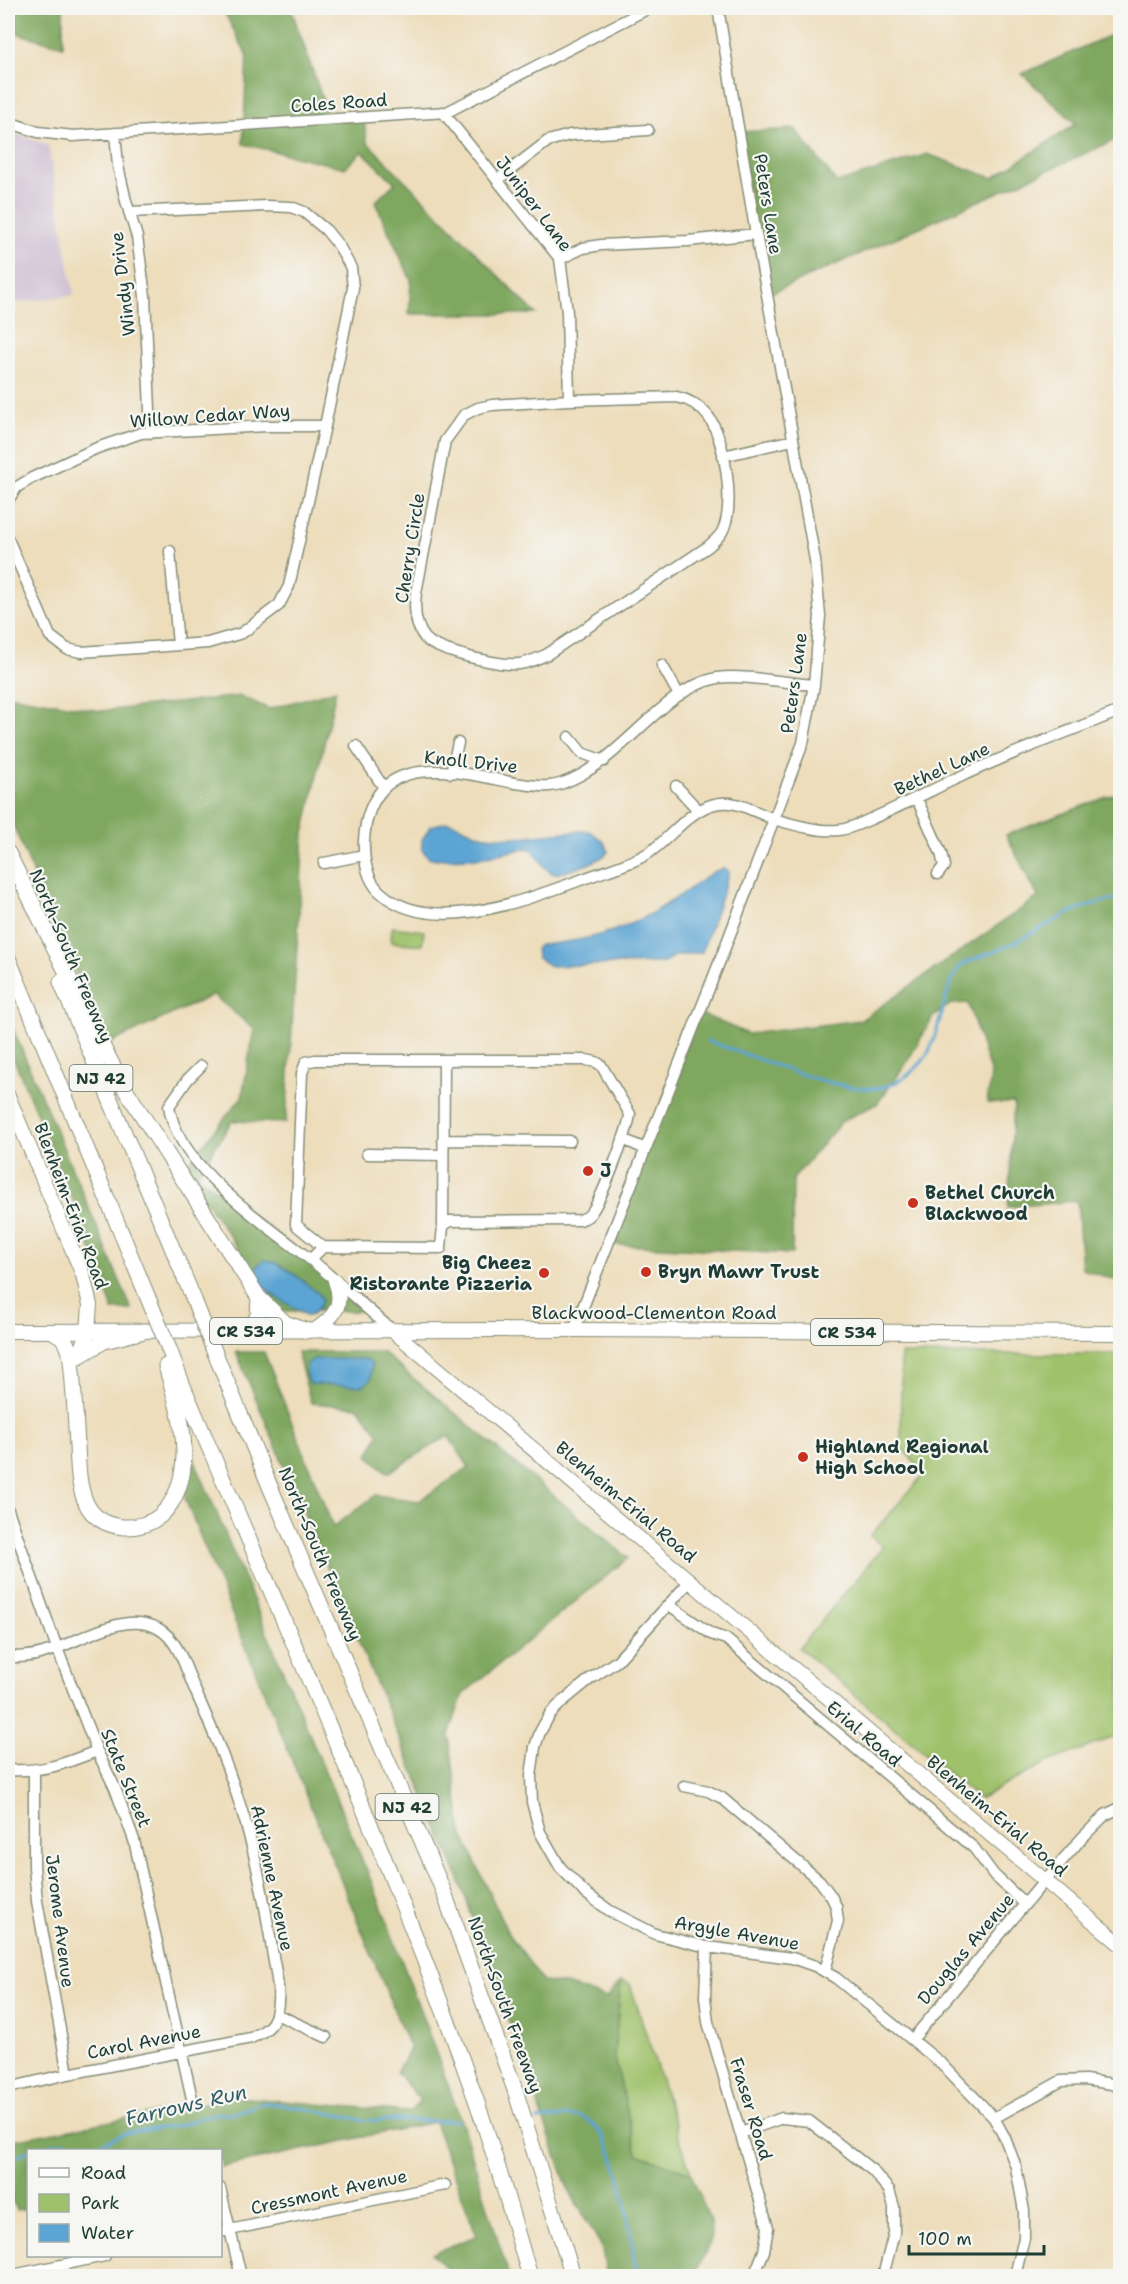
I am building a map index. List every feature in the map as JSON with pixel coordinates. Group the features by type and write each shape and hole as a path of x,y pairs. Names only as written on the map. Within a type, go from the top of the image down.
{"highway":[{"path":"8,854 126,1090 259,1298 285,1323 310,1331"},
{"name":"North-South Freeway","path":"8,854 271,1489 443,1890 515,2090 573,2277"},
{"name":"NJ 42","path":"8,958 145,1289 149,1311 345,1765 442,2007 476,2100 530,2277"},
{"path":"250,1331 258,1315 259,1298"},
{"path":"80,1356 104,1341 144,1331"},
{"path":"54,1332 62,1336 67,1344 72,1376 78,1474 82,1493 87,1506 101,1521 113,1526 136,1526 150,1522 161,1514 171,1503 182,1474 180,1421 165,1349"},
{"path":"72,1376 88,1332"}],"main road":[{"name":"Blenheim-Erial Road","path":"8,1096 83,1275 90,1305 88,1332"},
{"path":"310,1331 330,1319 336,1309 339,1294 335,1281"},
{"name":"Blenheim-Erial Road","path":"392,1330 986,1833 1046,1879 1120,1944"},
{"name":"Blackwood-Clementon Road","path":"144,1331 574,1330 1120,1333"},
{"name":"CR 534","path":"8,1331 144,1331"}],"street":[{"name":"Coles Road","path":"8,122 38,132 73,136 443,112 649,8"},
{"name":"Peters Lane","path":"574,1330 803,743 814,685 819,616 816,571 718,8"},
{"name":"Juniper Lane","path":"443,112 560,259 567,312 569,400"},
{"path":"497,180 548,141 570,135 648,130"},
{"name":"Windy Drive","path":"115,134 118,166 137,237 145,296 151,433"},
{"path":"8,539 50,636 67,649 81,652 208,643 242,633 279,605 289,586 325,426 352,288 351,268 346,255 326,230 304,212 291,207 129,212"},
{"path":"560,259 583,248 601,245 688,241 756,234"},
{"name":"Cherry Circle","path":"677,397 691,400 707,414 713,424 723,456 730,495 726,521 721,533 709,546 546,655 519,664 497,663 458,654 432,643 426,639 418,626 414,607 445,441 464,415 478,408 492,405 677,397"},
{"name":"Willow Cedar Way","path":"8,500 17,487 32,478 122,439 151,433 267,426 325,426"},
{"path":"723,456 793,440"},
{"path":"170,551 178,645"},
{"path":"662,665 679,695"},
{"name":"Knoll Drive","path":"774,819 754,808 739,805 712,805 699,811 648,853 537,896 483,911 444,914 398,904 378,891 369,876 364,855 367,817 373,800 399,776 416,771 451,773 529,785 547,786 563,783 604,761 679,695 699,684 720,678 814,685"},
{"name":"Bethel Lane","path":"774,819 817,829 842,830 917,799 978,768 1120,711"},
{"path":"569,737 582,753 604,761"},
{"path":"451,773 458,743"},
{"path":"356,746 384,788"},
{"path":"676,786 699,811"},
{"path":"917,799 941,853 944,866 938,874"},
{"path":"324,863 364,855"},
{"path":"284,1239 296,1225 302,1072 306,1062 315,1060 444,1060 596,1062 601,1065 630,1114 623,1139 596,1204 589,1215 580,1220 450,1221 443,1226"},
{"path":"296,1225 323,1247 441,1248 444,1060"},
{"name":"Blenheim-Erial Road","path":"201,1066 188,1079 169,1107 178,1135 201,1168 392,1330"},
{"path":"623,1139 645,1149"},
{"path":"443,1140 570,1141"},
{"path":"367,1154 443,1155"},
{"path":"310,1260 323,1247"},
{"name":"State Street","path":"8,1510 57,1648 134,1840 194,2103"},
{"name":"Argyle Avenue","path":"690,1580 617,1661 590,1678 550,1714 535,1747 531,1776 532,1802 540,1832 560,1867 584,1892 610,1911 656,1934 708,1947 792,1958 825,1971 836,1977 942,2064 994,2118 1005,2138 1016,2167 1024,2211 1024,2238 1015,2277"},
{"name":"Erial Road","path":"669,1605 711,1634 726,1639 974,1848 994,1875 1025,1904"},
{"name":"Adrienne Avenue","path":"8,1657 32,1656 123,1623 145,1622 161,1630 174,1642 241,1808 271,1939 279,1993 276,2014"},
{"path":"8,1770 34,1772 97,1752"},
{"name":"Jerome Avenue","path":"34,1772 34,1867 37,1901 68,2074"},
{"path":"684,1786 708,1791 722,1798 820,1881 836,1906 838,1921 825,1971"},
{"name":"Douglas Avenue","path":"912,2040 1046,1879 1105,1815 1120,1808"},
{"name":"Fraser Road","path":"708,1947 705,1997 708,2022 768,2228 764,2251 754,2277"},
{"path":"276,2014 326,2037"},
{"name":"Carol Avenue","path":"8,2088 251,2038 271,2025 276,2014"},
{"path":"994,2118 1061,2081 1085,2080 1112,2084 1120,2088"},
{"path":"741,2133 782,2118 809,2121 872,2170 889,2190 894,2207 894,2234 883,2277"},
{"name":"Cressmont Avenue","path":"226,2230 445,2185"},
{"path":"222,2202 226,2230 241,2277"},
{"path":"8,2276 100,2257"}],"shaded area":[{"path":"8,131 48,145 74,295 8,304"}],"green space":[{"path":"8,8 63,8 63,46 8,31"},
{"path":"222,8 291,8 330,121 364,119 367,142 536,314 409,314 411,280 375,202 395,183 362,151 345,168 243,144 247,55"},
{"path":"1120,31 1120,138 765,296 739,132 795,129 837,183 927,154 993,178 1076,124 1022,74"},
{"path":"336,690 304,834 286,1123 232,1121 197,1175 268,1227 370,1311 272,1311 269,1293 183,1169 242,1097 254,1029 213,995 108,1044 108,1049 8,813 8,692 9,695 101,711 241,696 269,709"},
{"path":"1120,792 1120,1282 1082,1269 1077,1201 1008,1207 1014,1103 987,1103 991,1074 968,1003 951,1004 933,1017 904,1067 877,1104 842,1121 793,1179 792,1254 607,1244 697,1012 748,1034 861,1020 1038,897 1006,835"},
{"path":"392,927 424,931 422,945 391,942"},
{"path":"8,1017 132,1310 113,1310 75,1205 8,1045"},
{"path":"236,1352 264,1352 333,1527 376,1495 419,1501 469,1467 448,1436 388,1473 368,1455 379,1434 358,1407 311,1403 297,1352 382,1352 628,1558 463,1694 449,1735 462,1833 507,1931 543,1982 564,1984 606,1998 621,1981 614,2055 637,2154 691,2173 710,2221 712,2238 694,2276 607,2276 601,2245 568,2189 459,1879"},
{"path":"901,1354 1120,1354 1120,1735 1048,1762 979,1799 799,1648 883,1547 870,1536 924,1474 901,1447"},
{"path":"189,1447 379,1900 461,2120 509,2276 454,2276 432,2253 477,2236 434,2122 222,2167 222,2149 27,2149 27,2208 17,2210 8,2193 8,2141 236,2097 410,2112 420,2100 396,2072 410,2049 185,1499"},
{"path":"621,1981 630,1984 691,2173 637,2154 614,2055"}],"water":[{"path":"447,822 481,835 499,837 590,831 604,842 608,852 590,863 556,873 549,871 530,848 477,858 430,859 422,850 422,840 431,826"},
{"path":"724,868 728,870 728,876 702,952 674,956 664,963 550,966 537,957 536,948 539,945 590,937 632,923 671,902 713,872"},
{"path":"264,1260 285,1268 319,1294 322,1300 315,1312 310,1315 305,1314 264,1287 259,1281 257,1266"},
{"path":"313,1359 366,1359 372,1364 371,1379 364,1386 311,1384 306,1370 307,1364"}],"waterway":[{"path":"707,1041 793,1072 840,1085 861,1088 886,1086 908,1075 929,1051 951,983 961,965 1003,948 1089,905 1120,899"},
{"name":"Farrows Run","path":"34,2149 64,2142 89,2148 129,2132 177,2126 213,2114 235,2113 261,2103 287,2105 364,2120 458,2121"},
{"name":"Farrows Run","path":"538,2120 568,2116 579,2117 597,2128 616,2166 628,2214 637,2276"},
{"name":"Farrows Run","path":"8,2160 27,2151"}],"place":[{"name":"J","path":"588,1171"},
{"name":"Bethel Church Blackwood","path":"913,1203"},
{"name":"Bryn Mawr Trust","path":"646,1272"},
{"name":"Big Cheez Ristorante Pizzeria","path":"544,1273"},
{"name":"Highland Regional High School","path":"803,1457"}]}
